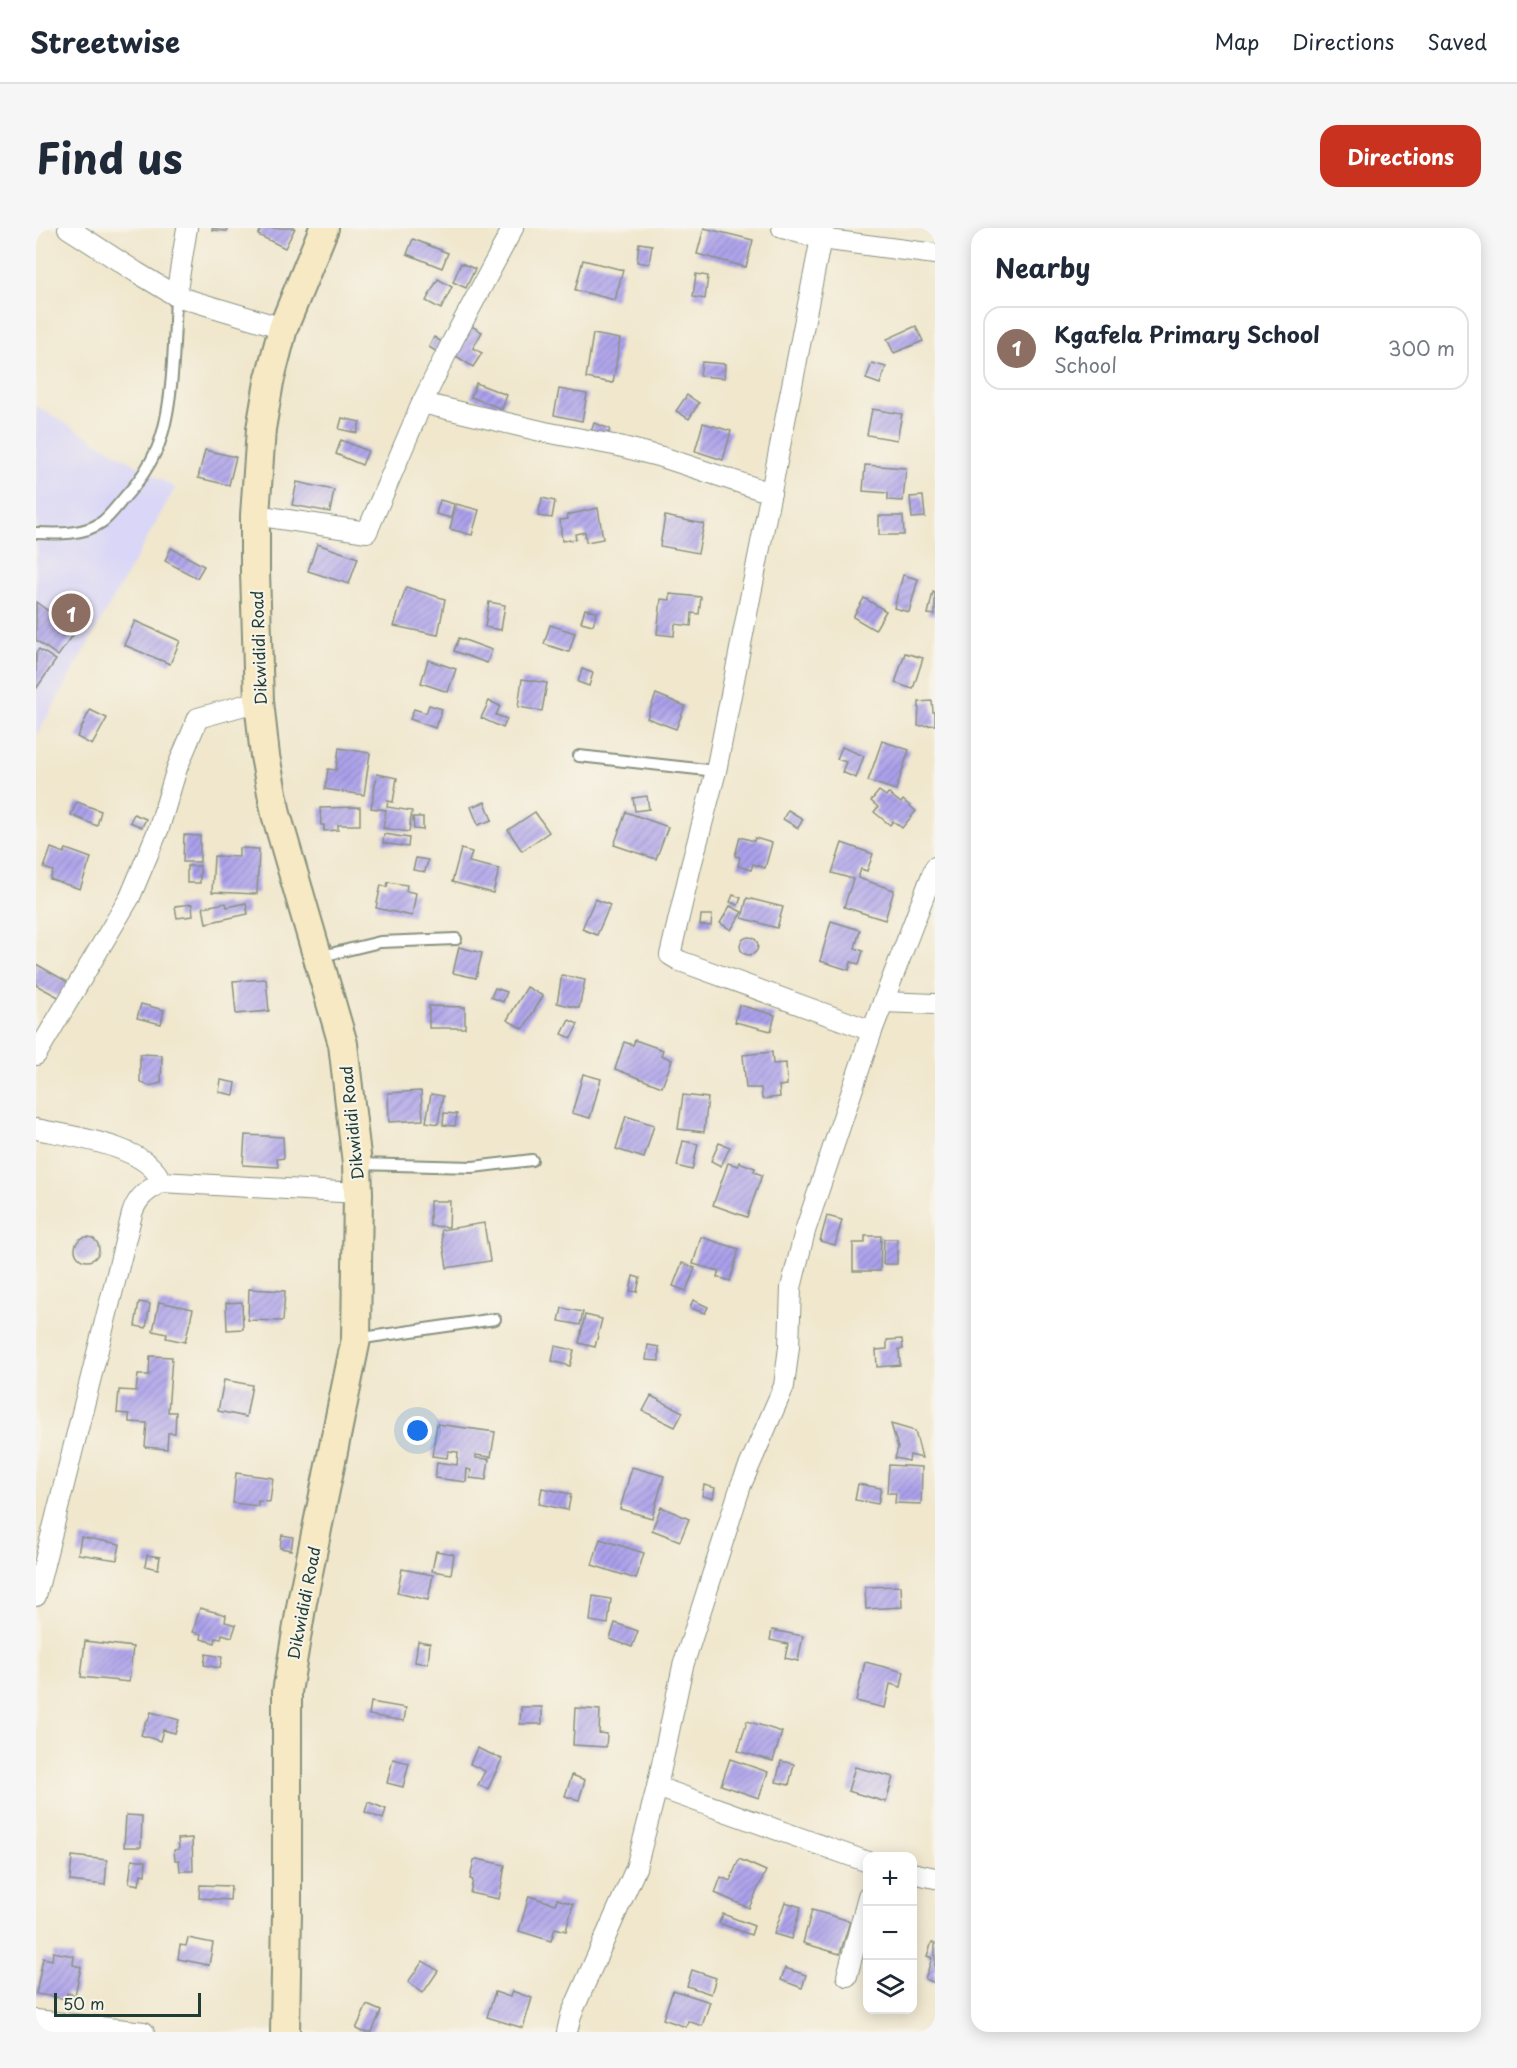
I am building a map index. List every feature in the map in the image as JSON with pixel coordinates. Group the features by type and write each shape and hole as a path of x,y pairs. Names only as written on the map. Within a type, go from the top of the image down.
{"street":[{"path":"68,228 176,296 283,328"},
{"path":"176,296 187,228"},
{"name":"Dikwididi Road","path":"285,2032 287,1692 302,1602 356,1339 358,1193 357,1164 343,1044 276,814 265,756 259,701 255,515 261,429 269,382 283,328 324,228"},
{"path":"255,515 367,532 422,403 513,228"},
{"path":"782,228 935,254"},
{"path":"822,234 716,771 670,955 680,961 872,1031"},
{"path":"422,403 641,452 771,493"},
{"path":"36,1055 130,897 159,828 177,768 198,718 259,701"},
{"path":"567,2032 571,2014 636,1868 657,1787 683,1666 741,1485 784,1386 789,1347 791,1288 804,1231 872,1031 935,867"},
{"path":"883,1002 935,1004"},
{"path":"36,1129 117,1147 151,1164 158,1172 161,1182"},
{"path":"36,1596 132,1214 141,1195 161,1182 358,1193"},
{"path":"657,1787 863,1861"},
{"path":"917,1874 935,1878"},
{"path":"847,1976 864,1906"},
{"path":"36,2020 144,2032"}],"lane":[{"path":"36,533 59,535 84,530 103,522 136,485 157,449 166,420 176,296"},
{"path":"579,756 716,771"},
{"path":"318,957 380,942 456,939"},
{"path":"357,1164 473,1167 532,1160"},
{"path":"356,1339 495,1319"}],"shaded area":[{"path":"36,406 175,488 36,737"}],"building":[{"path":"212,228 227,228 227,231 212,230"},
{"path":"262,228 295,228 285,248 258,235"},
{"path":"704,228 753,240 746,267 697,254"},
{"path":"413,239 448,253 442,268 407,254"},
{"path":"639,243 652,245 649,264 637,262"},
{"path":"583,260 623,270 615,300 575,290"},
{"path":"461,263 475,269 466,288 453,282"},
{"path":"696,274 708,276 705,299 693,297"},
{"path":"438,279 452,287 441,309 426,301"},
{"path":"468,324 482,332 473,348 482,353 473,367 450,352"},
{"path":"916,326 923,341 894,353 887,339"},
{"path":"593,334 620,339 613,383 586,378"},
{"path":"434,337 445,344 440,354 429,347"},
{"path":"702,362 725,364 724,378 700,376"},
{"path":"872,363 886,367 880,384 866,379"},
{"path":"476,383 507,395 502,409 471,397"},
{"path":"559,389 587,394 582,421 554,415"},
{"path":"687,395 699,403 689,419 676,411"},
{"path":"872,409 902,414 897,440 867,435"},
{"path":"342,418 360,422 357,433 339,429"},
{"path":"594,423 610,429 607,437 591,432"},
{"path":"703,423 731,431 723,460 695,451"},
{"path":"341,440 368,451 362,465 336,454"},
{"path":"205,450 236,457 229,485 198,478"},
{"path":"865,465 906,468 903,501 888,500 888,493 863,491"},
{"path":"297,482 334,490 330,512 292,505"},
{"path":"923,496 925,517 912,518 910,497"},
{"path":"542,498 555,501 552,518 538,516"},
{"path":"440,500 454,504 451,518 436,514"},
{"path":"456,504 479,510 472,535 450,529"},
{"path":"598,508 603,539 586,542 585,532 575,534 576,539 562,541 560,520 568,519 567,515"},
{"path":"665,516 704,524 698,553 660,546"},
{"path":"879,516 903,516 904,535 879,535"},
{"path":"317,544 358,558 349,584 308,571"},
{"path":"171,548 204,566 197,578 165,561"},
{"path":"903,575 918,579 909,612 894,608"},
{"path":"406,587 445,599 438,635 394,626"},
{"path":"933,592 935,593 935,615 928,614"},
{"path":"670,594 701,597 699,614 692,613 691,626 675,624 674,636 657,634 661,599 670,600"},
{"path":"864,598 886,611 875,630 853,617"},
{"path":"36,602 76,631 58,656 36,640"},
{"path":"489,602 505,605 501,630 485,627"},
{"path":"585,609 597,612 593,625 581,622"},
{"path":"135,621 180,641 170,664 124,645"},
{"path":"550,625 575,633 569,652 544,644"},
{"path":"459,638 492,650 487,663 454,651"},
{"path":"39,649 56,660 36,689 36,653"},
{"path":"905,653 923,658 913,689 895,683"},
{"path":"428,660 456,669 448,692 421,683"},
{"path":"582,669 593,673 589,686 578,682"},
{"path":"522,679 547,683 542,711 518,707"},
{"path":"656,694 685,706 676,729 647,718"},
{"path":"489,701 500,706 496,715 507,719 503,728 481,718"},
{"path":"932,701 935,725 918,726 919,702"},
{"path":"429,705 442,709 435,728 410,719 414,709 426,713"},
{"path":"90,710 107,718 92,745 77,737"},
{"path":"882,741 909,750 896,790 868,781"},
{"path":"842,747 864,756 856,778 842,772 846,762 837,759"},
{"path":"339,748 370,753 364,795 325,789 328,769 336,770"},
{"path":"377,774 397,778 393,802 388,801 387,807 412,811 409,832 383,828 386,810 371,808"},
{"path":"879,791 886,796 888,793 901,803 903,800 916,811 902,828 893,821 890,825 874,812 878,807 871,801"},
{"path":"647,796 649,809 635,811 633,798"},
{"path":"77,802 101,811 97,826 71,815"},
{"path":"485,802 492,820 478,825 471,807"},
{"path":"360,807 360,825 338,825 338,830 324,831 324,825 321,825 320,808"},
{"path":"788,810 803,819 798,828 783,819"},
{"path":"535,812 549,832 522,851 508,830"},
{"path":"626,812 668,827 656,859 614,845"},
{"path":"134,814 146,819 142,827 130,822"},
{"path":"413,817 423,817 423,830 414,829"},
{"path":"384,834 409,838 408,847 383,843"},
{"path":"184,835 200,836 200,862 183,862"},
{"path":"740,837 772,843 765,868 753,864 751,870 738,866 740,857 735,856"},
{"path":"842,843 873,854 867,871 861,869 858,878 894,890 885,920 844,907 853,879 832,873"},
{"path":"51,848 64,853 66,849 91,858 80,889 50,879 53,871 44,868"},
{"path":"239,848 259,849 257,894 212,892 214,856 239,857"},
{"path":"461,849 472,852 469,862 499,869 493,893 452,882"},
{"path":"416,858 428,860 425,872 413,870"},
{"path":"187,866 200,866 200,883 187,883"},
{"path":"388,882 407,885 406,891 416,893 412,916 376,908 381,885 387,887"},
{"path":"733,895 741,898 738,905 730,902"},
{"path":"747,898 783,907 777,928 742,918"},
{"path":"595,899 610,905 597,935 582,929"},
{"path":"226,903 227,907 246,903 248,914 206,923 203,907"},
{"path":"192,904 193,916 177,918 175,906"},
{"path":"730,906 742,912 731,930 720,923"},
{"path":"701,915 712,915 711,926 700,925"},
{"path":"831,921 860,930 855,948 863,951 859,964 851,962 849,970 820,961"},
{"path":"749,937 755,940 758,946 755,952 749,955 743,952 740,946 743,940"},
{"path":"459,947 482,953 476,978 453,973"},
{"path":"36,964 71,984 62,999 36,985"},
{"path":"562,975 585,980 579,1008 557,1003"},
{"path":"266,979 269,1011 236,1014 233,981"},
{"path":"527,987 543,996 523,1029 507,1020"},
{"path":"495,988 507,992 503,1002 491,997"},
{"path":"141,1004 164,1010 161,1024 137,1018"},
{"path":"739,1005 775,1015 771,1031 735,1022"},
{"path":"429,1006 465,1007 465,1028 429,1028"},
{"path":"569,1020 578,1024 571,1038 562,1034"},
{"path":"635,1040 663,1050 661,1055 672,1060 662,1087 615,1069 624,1042 633,1045"},
{"path":"772,1052 773,1064 786,1063 787,1085 779,1086 780,1097 762,1099 761,1088 746,1088 743,1055"},
{"path":"140,1054 162,1055 161,1083 149,1086 140,1082"},
{"path":"583,1074 601,1079 590,1118 572,1113"},
{"path":"221,1080 236,1083 234,1095 219,1092"},
{"path":"421,1091 423,1120 389,1122 388,1093"},
{"path":"431,1094 443,1096 438,1124 426,1122"},
{"path":"683,1095 708,1098 704,1132 678,1129"},
{"path":"444,1113 457,1114 455,1126 443,1125"},
{"path":"626,1116 654,1125 644,1158 616,1149"},
{"path":"245,1135 283,1137 284,1158 277,1159 278,1167 243,1165"},
{"path":"683,1141 698,1144 692,1170 677,1166"},
{"path":"719,1143 730,1147 721,1166 711,1161"},
{"path":"739,1162 755,1168 754,1172 762,1175 747,1217 713,1205 728,1163 738,1166"},
{"path":"430,1201 450,1201 449,1227 430,1226"},
{"path":"827,1216 842,1220 835,1245 820,1241"},
{"path":"484,1223 490,1261 447,1268 441,1230"},
{"path":"865,1236 881,1236 880,1271 853,1271 853,1243 865,1243"},
{"path":"87,1237 92,1238 98,1244 98,1254 92,1260 87,1261 82,1260 76,1254 75,1249 76,1244 82,1238"},
{"path":"701,1237 739,1249 730,1281 717,1277 719,1271 693,1264"},
{"path":"884,1239 897,1239 897,1264 883,1264"},
{"path":"682,1263 695,1268 686,1291 673,1286"},
{"path":"633,1276 640,1278 637,1292 630,1291"},
{"path":"249,1289 285,1291 283,1321 248,1320"},
{"path":"693,1300 708,1307 705,1313 690,1308"},
{"path":"139,1302 150,1304 146,1328 135,1326"},
{"path":"159,1302 193,1309 185,1342 166,1338 167,1334 153,1331"},
{"path":"242,1302 243,1329 227,1330 226,1303"},
{"path":"562,1308 583,1312 580,1325 559,1321"},
{"path":"585,1315 602,1319 595,1347 579,1343"},
{"path":"902,1339 903,1349 899,1349 900,1365 877,1367 876,1350 887,1349 887,1340"},
{"path":"648,1345 659,1347 659,1361 646,1360"},
{"path":"555,1346 574,1350 570,1366 552,1361"},
{"path":"150,1356 172,1357 168,1412 176,1412 175,1433 168,1433 167,1449 145,1447 147,1423 129,1422 129,1414 117,1413 119,1390 136,1391 138,1375 149,1375"},
{"path":"224,1380 252,1385 246,1417 218,1411"},
{"path":"651,1396 683,1412 675,1427 643,1411"},
{"path":"437,1424 495,1432 491,1457 476,1455 476,1458 489,1459 486,1480 470,1478 471,1470 467,1469 466,1482 435,1478 437,1462 457,1465 458,1452 448,1451 447,1458 432,1456"},
{"path":"891,1424 915,1431 922,1458 910,1455 909,1461 895,1458 898,1448"},
{"path":"889,1465 922,1467 921,1504 895,1503 896,1493 887,1493"},
{"path":"632,1467 664,1476 652,1518 620,1509"},
{"path":"236,1473 273,1478 270,1502 258,1501 258,1506 233,1503"},
{"path":"858,1484 881,1488 878,1504 855,1500"},
{"path":"704,1485 715,1488 713,1498 702,1496"},
{"path":"542,1488 571,1494 568,1510 539,1504"},
{"path":"661,1507 689,1519 680,1541 652,1530"},
{"path":"282,1535 293,1537 291,1550 280,1548"},
{"path":"81,1537 120,1544 117,1560 78,1554"},
{"path":"600,1539 644,1553 636,1579 592,1565"},
{"path":"436,1551 454,1554 451,1574 432,1571"},
{"path":"147,1555 160,1557 158,1569 145,1566"},
{"path":"402,1569 433,1575 428,1600 397,1593"},
{"path":"901,1586 902,1607 866,1609 865,1587"},
{"path":"593,1596 611,1599 608,1624 590,1621"},
{"path":"200,1608 226,1615 225,1622 236,1625 232,1637 222,1634 221,1639 216,1638 215,1643 201,1639 202,1634 193,1632"},
{"path":"615,1623 638,1631 632,1647 610,1639"},
{"path":"772,1630 803,1636 798,1661 785,1658 788,1644 770,1640"},
{"path":"85,1641 133,1647 129,1682 81,1677"},
{"path":"418,1641 430,1643 428,1664 415,1662"},
{"path":"206,1654 222,1657 220,1668 204,1665"},
{"path":"865,1662 904,1672 901,1687 890,1684 885,1708 856,1701"},
{"path":"371,1702 406,1708 404,1721 369,1715"},
{"path":"521,1707 542,1707 542,1724 520,1724"},
{"path":"575,1708 600,1710 599,1733 607,1734 606,1747 573,1745"},
{"path":"151,1712 179,1720 175,1733 163,1730 160,1741 141,1735"},
{"path":"747,1721 782,1732 773,1761 738,1751"},
{"path":"477,1748 502,1759 488,1789 478,1785 485,1771 470,1764"},
{"path":"393,1759 409,1763 403,1787 387,1783"},
{"path":"730,1759 768,1772 759,1798 721,1785"},
{"path":"781,1761 794,1764 789,1785 776,1782"},
{"path":"855,1767 893,1777 886,1802 848,1791"},
{"path":"572,1775 585,1780 579,1800 565,1796"},
{"path":"368,1802 386,1809 383,1819 365,1812"},
{"path":"126,1815 142,1816 141,1847 124,1847"},
{"path":"192,1838 193,1871 180,1871 179,1860 175,1860 174,1850 179,1849 178,1839"},
{"path":"72,1856 107,1860 105,1885 70,1881"},
{"path":"132,1859 146,1861 145,1875 141,1874 139,1885 129,1883"},
{"path":"739,1859 766,1871 749,1908 715,1893 721,1877 730,1881"},
{"path":"474,1860 505,1865 499,1899 470,1893 473,1880 470,1879"},
{"path":"200,1885 231,1886 230,1900 199,1898"},
{"path":"529,1896 555,1904 557,1899 573,1904 566,1931 555,1928 551,1941 519,1931"},
{"path":"785,1902 801,1907 791,1939 774,1934"},
{"path":"812,1910 850,1921 840,1954 803,1943"},
{"path":"723,1914 754,1926 751,1935 719,1923"},
{"path":"188,1938 213,1943 209,1965 178,1959 180,1945 186,1946"},
{"path":"932,1942 935,1943 935,1983 925,1979 932,1958 927,1956"},
{"path":"53,1952 74,1956 73,1965 81,1967 75,1995 67,1993 66,1999 36,1994 43,1958 52,1960"},
{"path":"423,1961 438,1971 423,1993 408,1982"},
{"path":"785,1968 806,1975 802,1988 781,1980"},
{"path":"692,1970 716,1978 711,1994 687,1986"},
{"path":"673,1990 710,2002 702,2026 688,2021 686,2027 663,2019"},
{"path":"512,1991 532,1998 523,2028 487,2017 495,1992 510,1997"},
{"path":"367,2005 381,2011 372,2032 362,2032 356,2029"}],"place":[{"name":"Kgafela Primary School","path":"71,613"}]}
